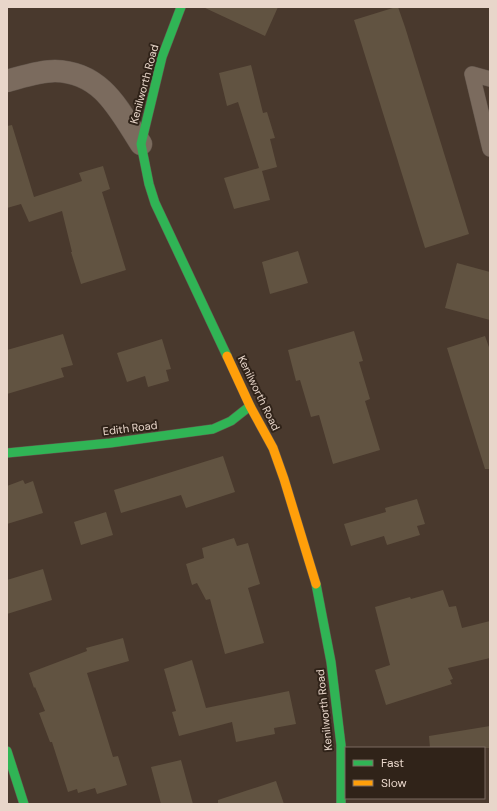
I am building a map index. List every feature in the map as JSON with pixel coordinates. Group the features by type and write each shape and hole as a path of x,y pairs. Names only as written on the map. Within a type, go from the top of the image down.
{"street":[{"name":"Kenilworth Road","path":"181,7 162,57 141,144 149,184 154,203 250,406 273,448 284,478 314,581 331,662 342,745 341,804"},
{"path":"7,81 33,74 55,71 75,74 92,81 108,95 141,144"},
{"name":"Edith Road","path":"7,453 110,443 213,429 232,421 250,406"},
{"path":"7,751 24,804"}],"lane":[{"path":"490,79 472,74 490,149"}],"building":[{"path":"203,7 278,7 265,36"},
{"path":"398,7 405,27 469,234 425,248 354,20"},
{"path":"251,65 263,113 267,112 275,138 270,139 277,167 262,171 270,200 234,209 224,178 259,168 238,102 227,106 219,73"},
{"path":"12,125 34,197 82,181 79,173 103,166 110,189 102,192 126,270 81,284 71,252 62,211 29,222 21,204 7,208 7,126"},
{"path":"298,251 308,283 270,294 262,262"},
{"path":"457,263 490,272 490,320 445,308"},
{"path":"354,331 363,361 359,362 370,399 365,401 380,450 333,464 319,415 311,417 300,380 296,381 288,350"},
{"path":"63,334 73,365 61,368 64,377 7,394 7,350"},
{"path":"485,336 490,350 490,469 485,469 447,348"},
{"path":"162,339 171,369 166,370 169,381 148,387 145,376 127,382 117,353"},
{"path":"223,456 235,492 186,508 181,495 121,513 114,490"},
{"path":"23,480 25,484 33,481 43,513 7,524 7,486"},
{"path":"417,499 425,524 417,526 420,535 387,545 384,536 351,546 344,524 386,512 385,508"},
{"path":"106,512 113,535 81,545 74,522"},
{"path":"234,538 237,546 248,543 260,584 248,588 264,643 225,654 210,599 206,600 197,583 192,585 186,564 204,558 202,548"},
{"path":"43,569 52,600 7,614 7,580"},
{"path":"443,590 449,607 456,606 462,628 490,621 490,658 448,668 453,679 450,680 452,684 386,705 375,670 390,665 375,607 410,597 411,599"},
{"path":"123,638 129,661 87,673 113,757 118,756 127,785 97,794 95,788 78,793 77,789 68,792 52,742 50,742 39,713 45,711 35,687 34,688 29,673 87,651 86,648"},
{"path":"192,660 206,708 289,691 296,724 274,728 275,734 236,742 232,722 179,736 172,712 176,711 164,669"},
{"path":"490,726 490,748 430,747 429,736"},
{"path":"181,760 193,804 161,804 151,767"},
{"path":"276,781 284,804 218,804 218,800"}],"traffic: fast":[{"path":"181,7 162,57 141,144 149,184 155,203 227,356"},
{"path":"7,453 110,443 213,429 231,421 250,406"},
{"path":"316,584 331,662 341,745 341,804"},
{"path":"7,751 24,804"}],"traffic: slow":[{"path":"227,356 250,406 273,448 316,584"}]}
